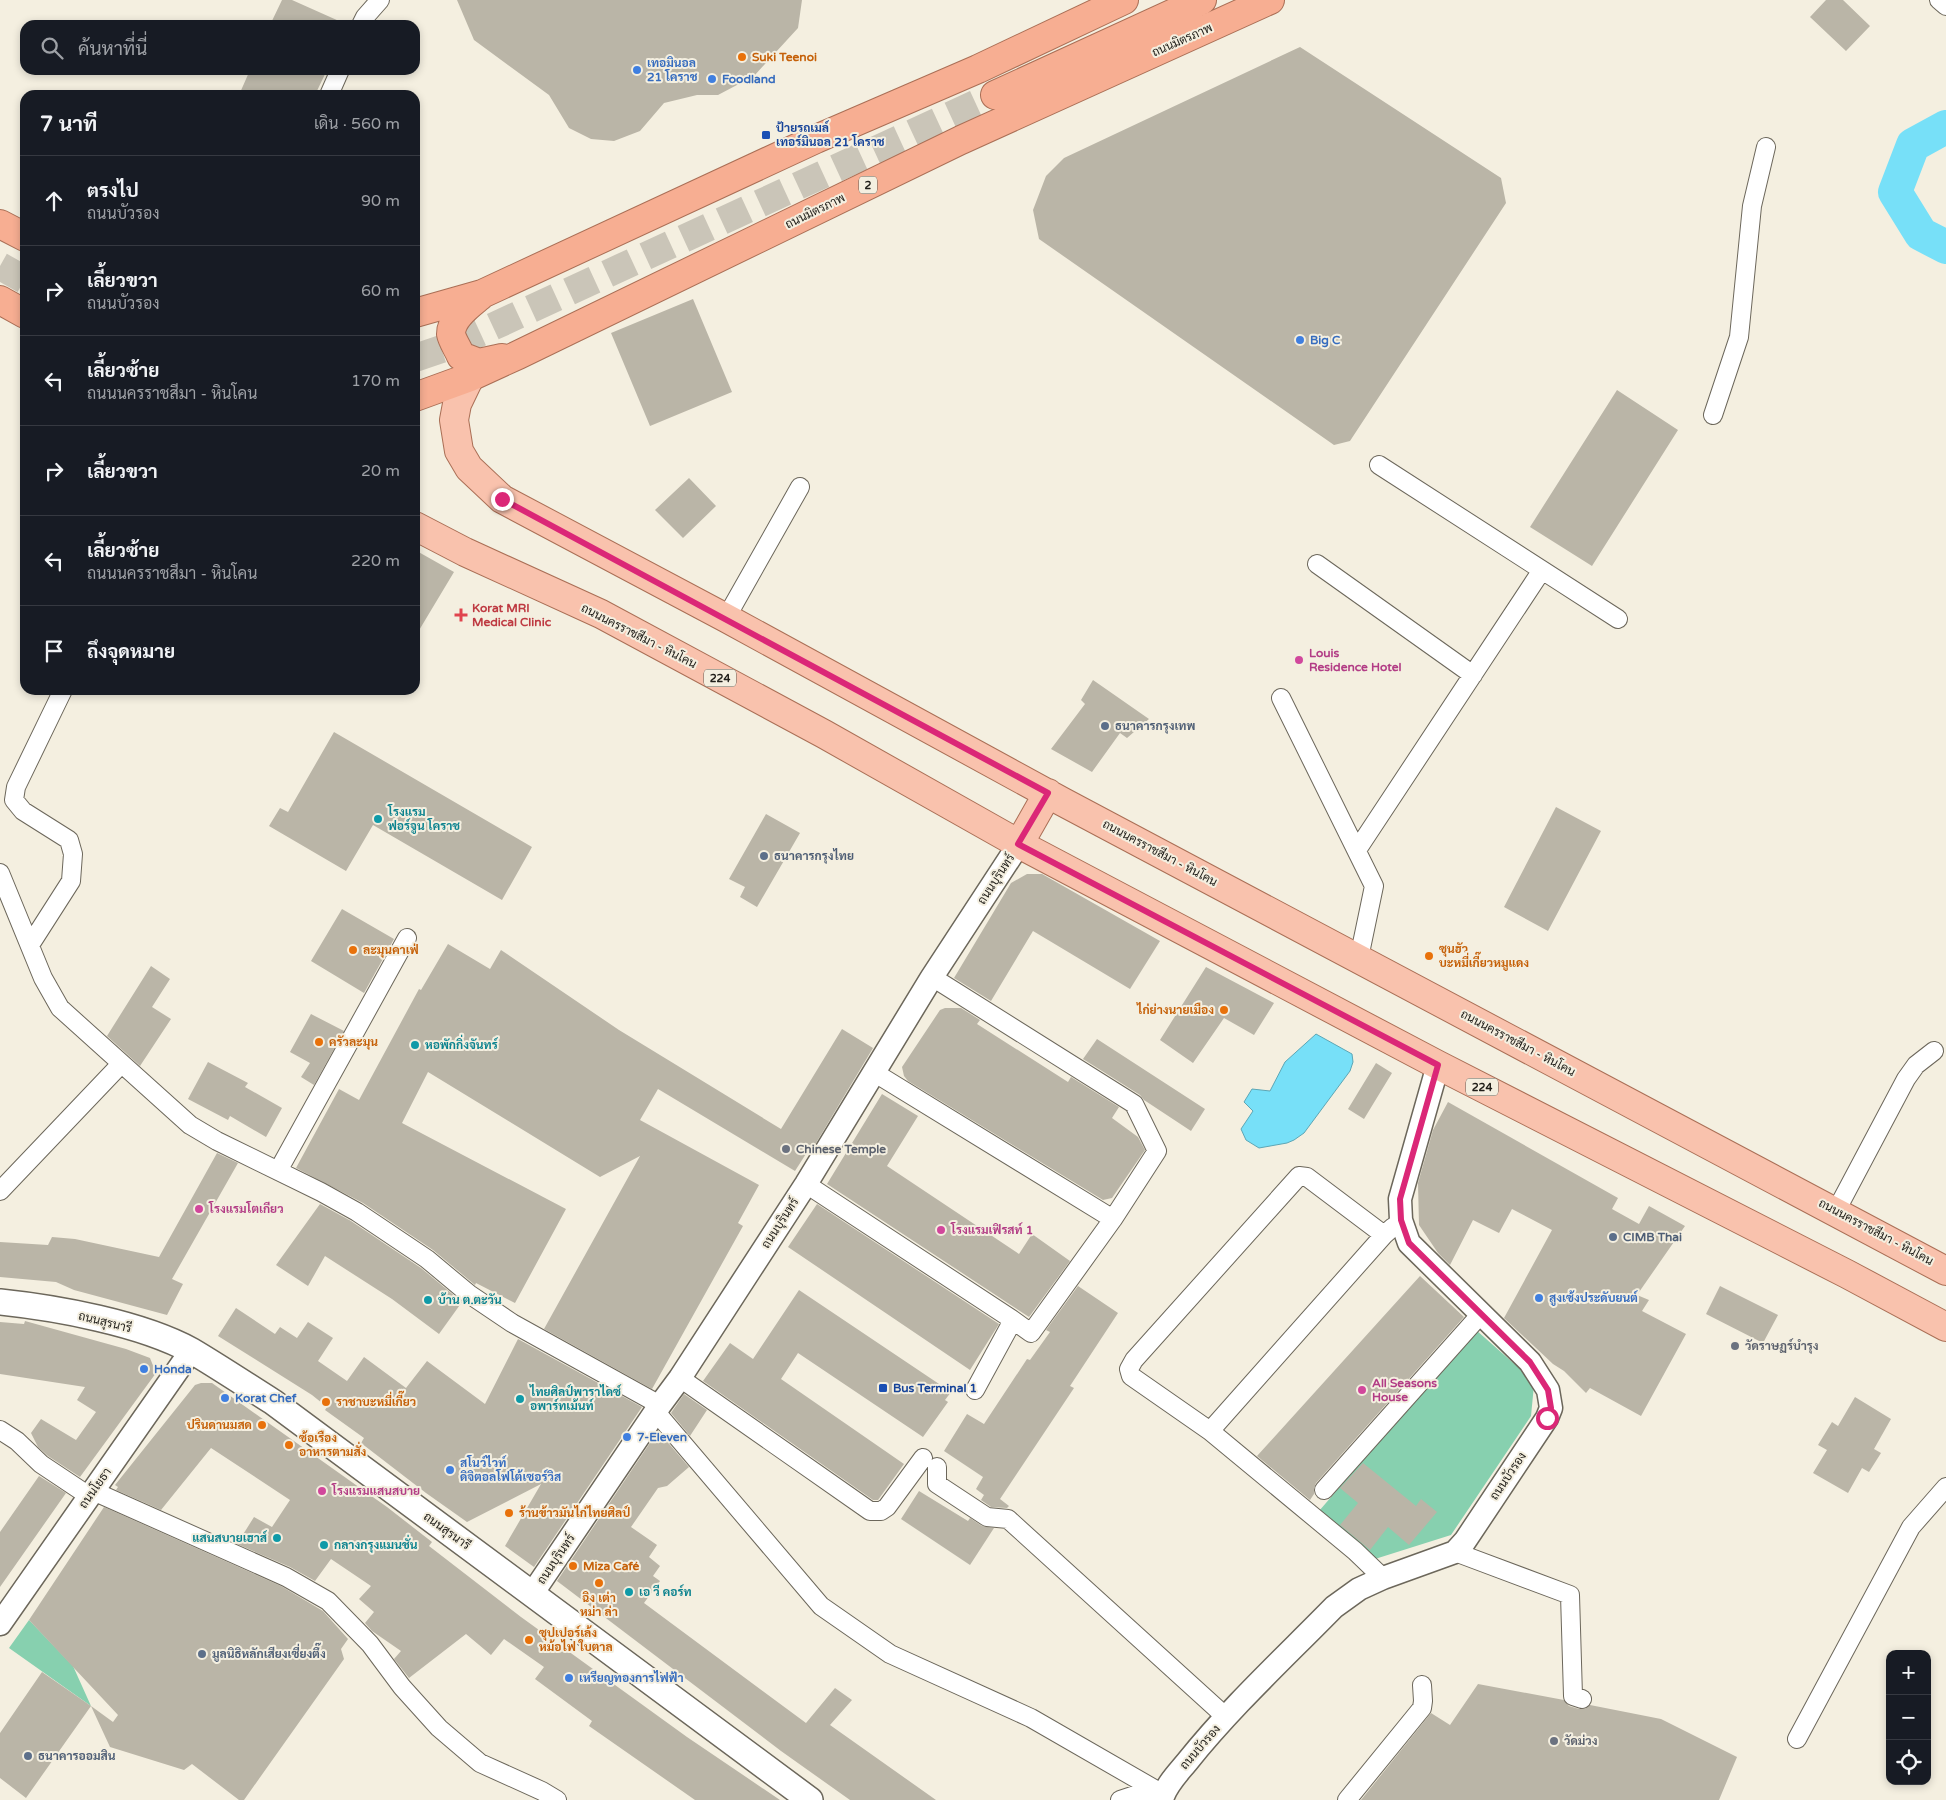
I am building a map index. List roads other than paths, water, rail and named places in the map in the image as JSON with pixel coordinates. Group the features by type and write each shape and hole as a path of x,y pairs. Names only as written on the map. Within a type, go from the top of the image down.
{"highway":[{"path":"420,313 482,294 816,139 978,69 1124,0"},
{"path":"995,94 1202,0"},
{"name":"ถนนมิตรภาพ","path":"420,395 470,377 518,355 961,140 1270,0"},
{"path":"0,224 20,234"},
{"path":"482,294 462,311 453,324 451,335 461,356 479,362 518,355"},
{"path":"0,300 20,311"}],"main road":[{"name":"ถนนนครราชสีมา - หินโคน","path":"470,377 457,404 454,420 459,451 469,468 502,499 1048,793 1946,1270"},
{"name":"ถนนนครราชสีมา - หินโคน","path":"420,529 465,552 601,614 824,734 1018,844 1438,1065 1847,1274 1946,1327"},
{"path":"1018,844 1048,793"},
{"name":"ถนนสุรนารี","path":"0,1302 27,1305 95,1318 156,1335 191,1351 273,1402 810,1800"}],"street":[{"path":"363,20 380,0"},
{"path":"1939,0 1946,6"},
{"path":"331,90 338,75"},
{"path":"1713,415 1739,337 1752,206 1766,147"},
{"path":"1379,465 1618,620"},
{"path":"726,618 800,487"},
{"path":"1317,564 1473,675"},
{"path":"1357,850 1542,570"},
{"path":"30,945 71,880 73,854 69,840 23,810 14,800 16,787 61,695"},
{"path":"1281,698 1374,886 1359,958"},
{"name":"ถนนบุรินทร์","path":"532,1594 680,1378 806,1184 932,977 1018,844"},
{"path":"0,873 43,978 60,1008 190,1125 217,1141 357,1212 427,1259 469,1294 512,1323 658,1408 821,1606 890,1654 1031,1718 1162,1797"},
{"path":"278,1171 407,938"},
{"path":"806,1184 1031,1332 1113,1219 1156,1151 1134,1104 932,977"},
{"path":"1836,1211 1906,1079 1916,1065 1934,1051"},
{"path":"0,1191 121,1064"},
{"name":"ถนนบัวรอง","path":"1162,1797 1194,1753 1226,1717 1334,1607 1359,1589 1383,1578 1454,1552 1464,1541 1547,1418 1551,1408 1548,1390 1530,1362 1409,1243 1401,1220 1400,1199 1438,1065"},
{"path":"875,1073 1113,1219"},
{"path":"1383,1578 1355,1551 1210,1431 1131,1376 1129,1369 1140,1353 1299,1176 1307,1177 1384,1235"},
{"path":"1210,1431 1384,1235 1401,1220"},
{"path":"1324,1490 1481,1314"},
{"path":"975,1390 1013,1320"},
{"name":"ถนนโยธา","path":"0,1624 191,1351"},
{"path":"680,1378 870,1511 881,1511 888,1507 930,1462 937,1484 987,1517 1008,1519 1226,1717"},
{"path":"0,1430 17,1440 41,1464 91,1494 286,1577 328,1601 370,1644 402,1687 439,1728 480,1763 542,1791 557,1800"},
{"path":"1797,1739 1911,1527 1946,1486"},
{"path":"1454,1552 1570,1595 1573,1696 1582,1699"},
{"path":"1347,1800 1422,1708 1422,1685"},
{"path":"1120,1800 1138,1794 1162,1797"}],"water":[{"path":"1316,1034 1352,1054 1353,1062 1350,1071 1304,1133 1287,1143 1259,1148 1246,1140 1241,1129 1253,1111 1244,1102 1252,1089 1270,1091 1285,1062"}],"waterway":[{"path":"1946,127 1913,145 1895,192 1921,234 1946,247"}],"tunnel":[{"path":"420,356 453,345 995,95"},
{"path":"0,266 20,277"}],"place":[{"name":"Suki Teenoi","path":"742,57"},
{"name":"เทอมินอล 21 โคราช","path":"637,70"},
{"name":"Foodland","path":"712,79"},
{"name":"ป้ายรถเมล์ เทอร์มินอล 21 โคราช","path":"766,135"},
{"name":"Big C","path":"1300,340"},
{"name":"Korat MRI Medical Clinic","path":"461,615"},
{"name":"Louis Residence Hotel","path":"1299,660"},
{"name":"ธนาคารกรุงเทพ","path":"1105,726"},
{"name":"โรงแรม ฟอร์จูน โคราช","path":"378,819"},
{"name":"ธนาคารกรุงไทย","path":"764,856"},
{"name":"ละมุนคาเฟ่","path":"353,950"},
{"name":"ซุนฮัว บะหมี่เกี๊ยวหมูแดง","path":"1429,956"},
{"name":"ไก่ย่างนายเมือง","path":"1224,1010"},
{"name":"ครัวละมุน","path":"319,1042"},
{"name":"หอพักกิ่งจันทร์","path":"415,1045"},
{"name":"Chinese Temple","path":"786,1149"},
{"name":"โรงแรมโตเกียว","path":"199,1209"},
{"name":"โรงแรมเฟิรสท์ 1","path":"941,1230"},
{"name":"CIMB Thai","path":"1613,1237"},
{"name":"สูงเซ้งประดับยนต์","path":"1539,1298"},
{"name":"บ้าน ต.ตะวัน","path":"428,1300"},
{"name":"วัดราษฏร์บำรุง","path":"1735,1346"},
{"name":"Honda","path":"144,1369"},
{"name":"Bus Terminal 1","path":"883,1388"},
{"name":"All Seasons House","path":"1362,1390"},
{"name":"Korat Chef","path":"225,1398"},
{"name":"ไทยศิลป์พาราไดซ์ อพาร์ทเม้นท์","path":"520,1399"},
{"name":"ราชาบะหมี่เกี๊ยว","path":"326,1402"},
{"name":"ปรินดานมสด","path":"262,1425"},
{"name":"7-Eleven","path":"627,1437"},
{"name":"ซ้อเรือง อาหารตามสั่ง","path":"289,1445"},
{"name":"สโนว์ไวท์ ดิจิตอลโฟโต้เซอร์วิส","path":"450,1470"},
{"name":"โรงแรมแสนสบาย","path":"322,1491"},
{"name":"ร้านข้าวมันไก่ไทยศิลป์","path":"509,1513"},
{"name":"แสนสบายเฮาส์","path":"277,1538"},
{"name":"กลางกรุงแมนชั่น","path":"324,1545"},
{"name":"Miza Café","path":"573,1566"},
{"name":"ฉิง เต่า หม่า ล่า","path":"599,1583"},
{"name":"เอ วี คอร์ท","path":"629,1592"},
{"name":"ซุปเปอร์เล้ง หม้อไฟ ใบตาล","path":"529,1640"},
{"name":"มูลนิธิหลักเสียงเซี่ยงตึ๊ง","path":"202,1654"},
{"name":"เหรียญทองการไฟฟ้า","path":"569,1678"},
{"name":"วัดม่วง","path":"1554,1741"},
{"name":"ธนาคารออมสิน","path":"28,1756"}]}
